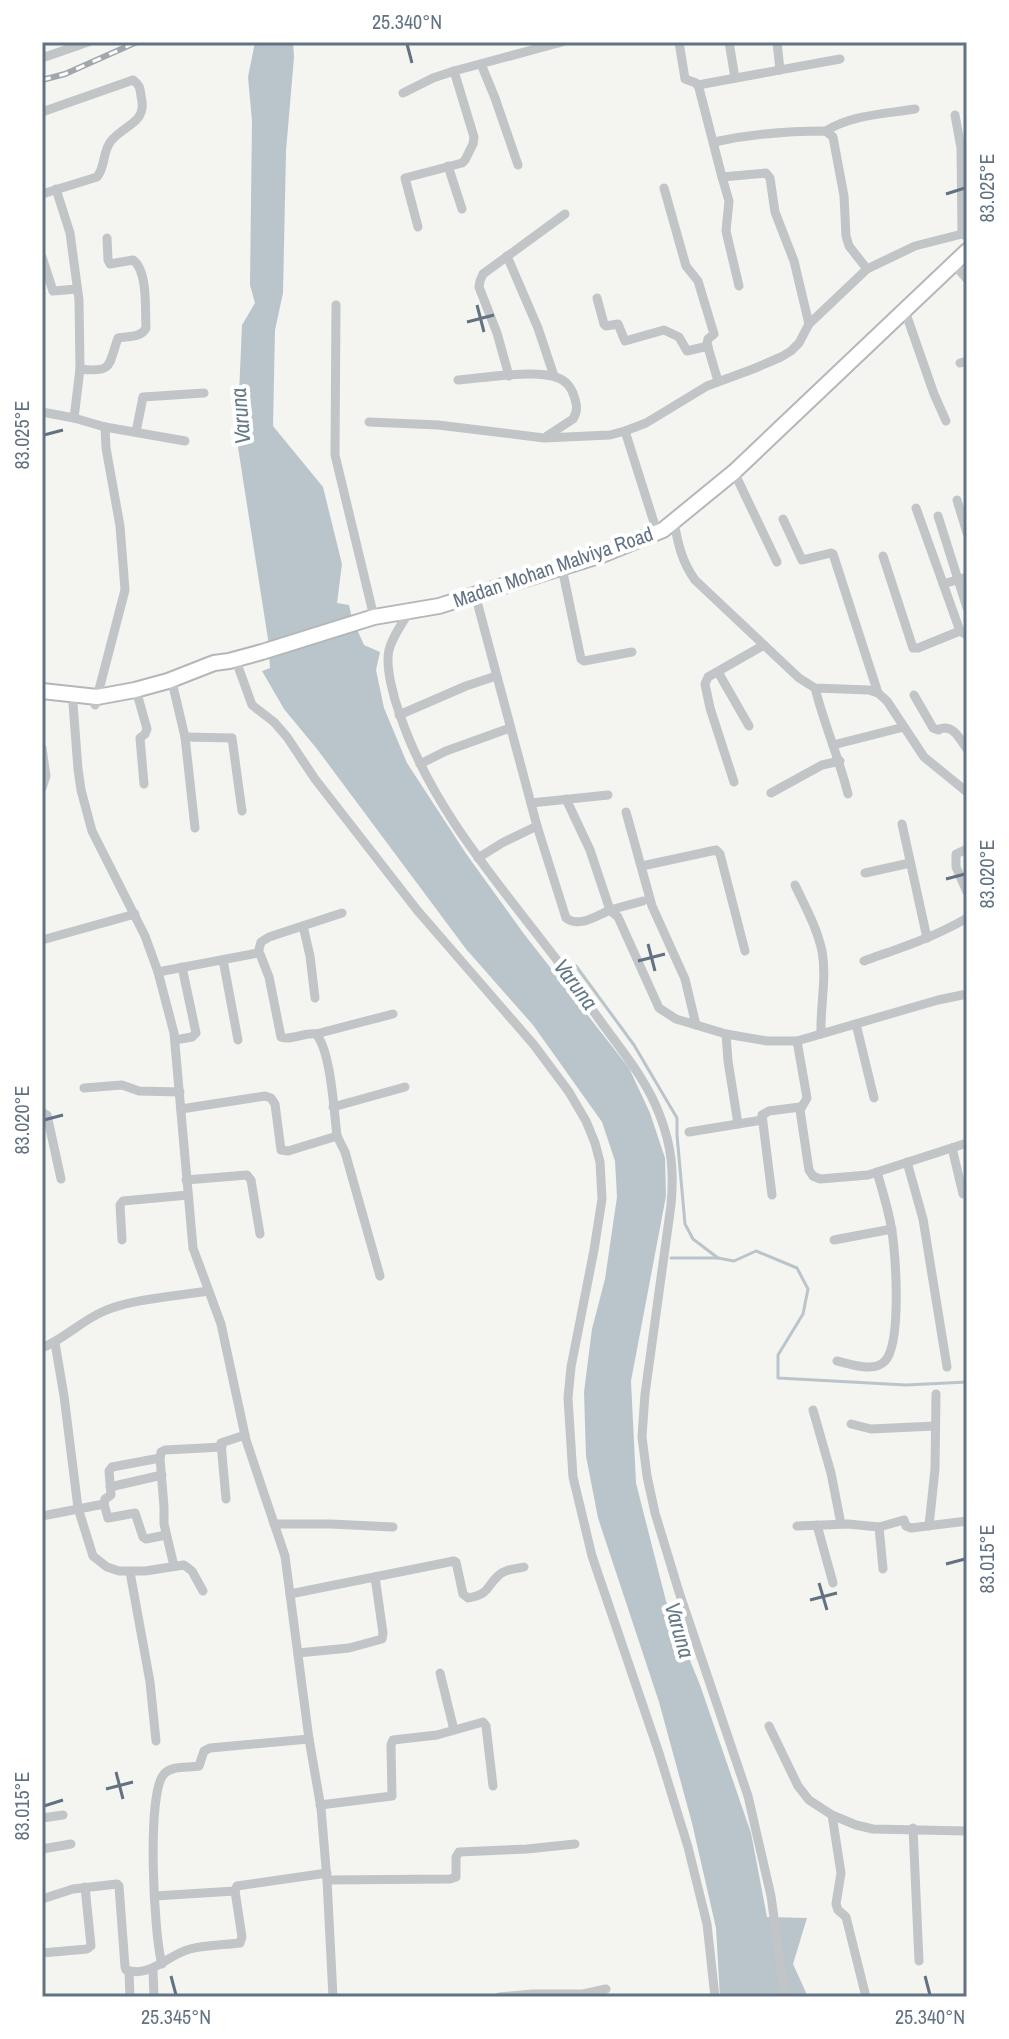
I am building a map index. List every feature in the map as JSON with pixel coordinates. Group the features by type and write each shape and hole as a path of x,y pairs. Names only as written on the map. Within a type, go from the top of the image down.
{"highway":[{"name":"Madan Mohan Malviya Road","path":"42,691 96,701 374,617 409,612 562,568 657,532 674,522 734,472 967,251"},
{"name":"Madan Mohan Malviya Road","path":"42,700 73,704 138,697 217,669 232,660"}],"street":[{"path":"42,58 88,42"},
{"path":"403,93 454,71 562,42"},
{"path":"679,42 685,79 698,85 840,59"},
{"path":"729,42 735,78"},
{"path":"777,42 780,70"},
{"path":"481,64 518,165"},
{"path":"418,227 405,178 464,161 474,141 454,71"},
{"path":"42,112 133,80 139,84 144,106 141,117 110,142 97,177 42,194"},
{"path":"698,85 729,201 726,231 739,286"},
{"path":"714,142 782,131 826,131 851,119 915,109"},
{"path":"369,422 438,425 544,438 610,435 646,423 718,381 781,357 799,343 809,324 867,269 915,246 965,235 961,148 955,115"},
{"path":"826,131 833,137 839,167 846,236 849,246 867,269"},
{"path":"448,166 462,209"},
{"path":"722,177 768,175 775,212 794,261 809,324"},
{"path":"664,188 686,266 698,281 714,334 707,341 718,381"},
{"path":"56,189 70,233 77,289 80,369 74,418"},
{"path":"509,376 479,287 483,274 565,214"},
{"path":"80,369 103,370 109,365 118,338 139,335 146,328 140,267 133,260 110,264 107,238"},
{"path":"507,256 538,328 554,376"},
{"path":"42,257 53,291 77,289"},
{"path":"953,263 967,279"},
{"path":"597,298 604,324 618,324 625,341 664,330 679,337 687,351 708,346"},
{"path":"336,305 335,455 374,617"},
{"path":"905,311 946,421"},
{"path":"458,380 538,374 562,379 570,387 577,407 573,419 544,438"},
{"path":"136,432 143,397 204,393"},
{"path":"42,412 185,441"},
{"path":"96,701 125,590 120,526 105,427"},
{"path":"625,431 657,532"},
{"path":"734,472 777,562"},
{"path":"957,500 967,533"},
{"path":"883,556 913,648 963,633 916,508"},
{"path":"938,516 962,578 967,608"},
{"path":"783,519 802,560 833,554 878,693"},
{"path":"674,522 680,553 695,580 799,678 815,688 878,693 887,701 924,757 967,792"},
{"path":"562,568 581,659 632,652"},
{"path":"943,584 962,578"},
{"path":"475,594 537,826 566,918 578,924 610,910 643,901"},
{"path":"409,612 389,649 388,657 399,715 420,764 478,858 649,1088 669,1143 673,1175 671,1205 645,1394 642,1437 645,1463 659,1527 754,1821 776,1926 785,1997"},
{"path":"734,782 705,684 708,677 764,645"},
{"path":"232,660 252,705 287,737 315,779 417,910 534,1045 569,1092 595,1143 601,1170 602,1199 571,1367 568,1398 573,1477 592,1556 688,1847 707,1924 715,1997"},
{"path":"718,672 749,726"},
{"path":"399,715 496,676"},
{"path":"173,686 185,737 195,828"},
{"path":"815,688 848,794"},
{"path":"914,695 933,728 953,730 967,749"},
{"path":"138,697 147,729 140,738 144,784"},
{"path":"73,704 81,790 92,831 145,936 158,972 175,1040 193,1248 221,1324 245,1435 285,1556 320,1805 333,1997"},
{"path":"833,745 904,727"},
{"path":"420,764 446,751 510,728"},
{"path":"185,737 232,738 242,811"},
{"path":"42,748 46,776 42,788"},
{"path":"771,793 822,765 840,761"},
{"path":"531,803 608,795"},
{"path":"566,799 593,858 610,910 618,917 659,1008 676,1019 726,1034 767,1041 797,1041 967,994"},
{"path":"626,812 652,906 685,979 696,1025"},
{"path":"902,824 927,938"},
{"path":"478,858 537,826"},
{"path":"967,849 956,854 955,864 967,892"},
{"path":"642,866 716,850 720,854 745,951"},
{"path":"865,873 910,863"},
{"path":"795,885 822,949 821,1034"},
{"path":"258,953 263,940 342,913"},
{"path":"42,940 135,914"},
{"path":"864,961 927,938 967,918"},
{"path":"303,926 315,998"},
{"path":"158,972 258,953"},
{"path":"258,953 269,977 281,1037 286,1039 316,1034 393,1014"},
{"path":"223,960 238,1040"},
{"path":"175,1040 192,1037 196,1033 182,967"},
{"path":"856,1024 874,1098"},
{"path":"316,1034 327,1058 337,1136 345,1152 380,1276"},
{"path":"726,1034 738,1124"},
{"path":"772,1195 762,1115 769,1111 800,1107 807,1098 797,1041"},
{"path":"84,1088 122,1085 139,1091 180,1092"},
{"path":"333,1107 405,1087"},
{"path":"181,1109 265,1096 275,1104 281,1150 288,1151 337,1136"},
{"path":"800,1107 809,1170 820,1179 868,1175 967,1143"},
{"path":"42,1112 47,1116 61,1179"},
{"path":"689,1132 762,1120"},
{"path":"952,1148 963,1194"},
{"path":"907,1162 923,1219 947,1367"},
{"path":"837,1361 871,1367 886,1361 895,1337 897,1305 892,1229 877,1172"},
{"path":"186,1180 247,1175 251,1180 260,1234"},
{"path":"122,1240 120,1205 123,1201 188,1195"},
{"path":"834,1240 892,1229"},
{"path":"42,1348 55,1343 82,1322 105,1310 208,1291"},
{"path":"55,1343 78,1508 93,1556 107,1567 119,1571 184,1565 192,1571 203,1591"},
{"path":"929,1526 935,1469 936,1394"},
{"path":"813,1410 831,1473 841,1524"},
{"path":"851,1424 871,1429 935,1426"},
{"path":"226,1499 223,1441 245,1435"},
{"path":"174,1566 164,1524 161,1452 222,1447"},
{"path":"160,1458 112,1467 109,1471 111,1495 104,1504 108,1518 135,1513 146,1539 166,1535"},
{"path":"110,1487 162,1475"},
{"path":"42,1516 104,1504"},
{"path":"797,1526 841,1524 879,1527 904,1520 906,1526 911,1528 967,1521"},
{"path":"274,1524 393,1527"},
{"path":"817,1525 833,1583"},
{"path":"879,1527 883,1569"},
{"path":"290,1594 454,1561 463,1594 468,1598 485,1593 503,1571 524,1567"},
{"path":"130,1572 150,1682 156,1741"},
{"path":"298,1653 349,1648 382,1639 375,1577"},
{"path":"440,1673 454,1730"},
{"path":"320,1805 392,1796 393,1740 480,1723 485,1724 493,1786"},
{"path":"769,1726 798,1786 809,1800 832,1815 873,1829 967,1831"},
{"path":"154,1997 158,1947 153,1836 163,1774 177,1768 199,1766 207,1749 309,1739"},
{"path":"42,1818 63,1815"},
{"path":"832,1815 841,1873 836,1904 846,1917 866,1997"},
{"path":"913,1828 919,1961"},
{"path":"42,1849 71,1844"},
{"path":"129,1972 157,1967 180,1952 240,1943 237,1886 327,1877 450,1879 456,1877 456,1854 462,1851 575,1844"},
{"path":"42,1899 85,1887 119,1886 130,1997"},
{"path":"42,1953 87,1949 91,1946 85,1887"},
{"path":"155,1896 235,1891"},
{"path":"499,1997 583,1994 606,1989"}],"water":[{"name":"Varuna","path":"255,42 293,42 294,57 286,151 283,293 275,330 273,426 323,487 342,564 337,603 349,605 364,645 380,652 376,670 384,708 407,763 467,855 524,934 629,1068 650,1113 665,1158 666,1196 631,1381 636,1483 666,1601 700,1685 751,1833 767,1917 807,1918 793,1964 808,1997 720,1997 716,1928 692,1823 659,1702 598,1518 586,1456 584,1392 592,1329 605,1279 617,1197 615,1161 602,1122 533,1025 466,949 284,709 262,671 270,668 268,639 237,441 242,325 255,303 250,285 252,121 248,77"}],"waterway":[{"name":"Varuna","path":"576,966 634,1045 677,1118 685,1224 693,1239 718,1258"},
{"path":"671,1258 734,1261 756,1251 797,1268 808,1289 803,1314 778,1355 778,1378 906,1385 967,1382"}],"railway":[{"path":"42,80 65,74 137,42"}]}
